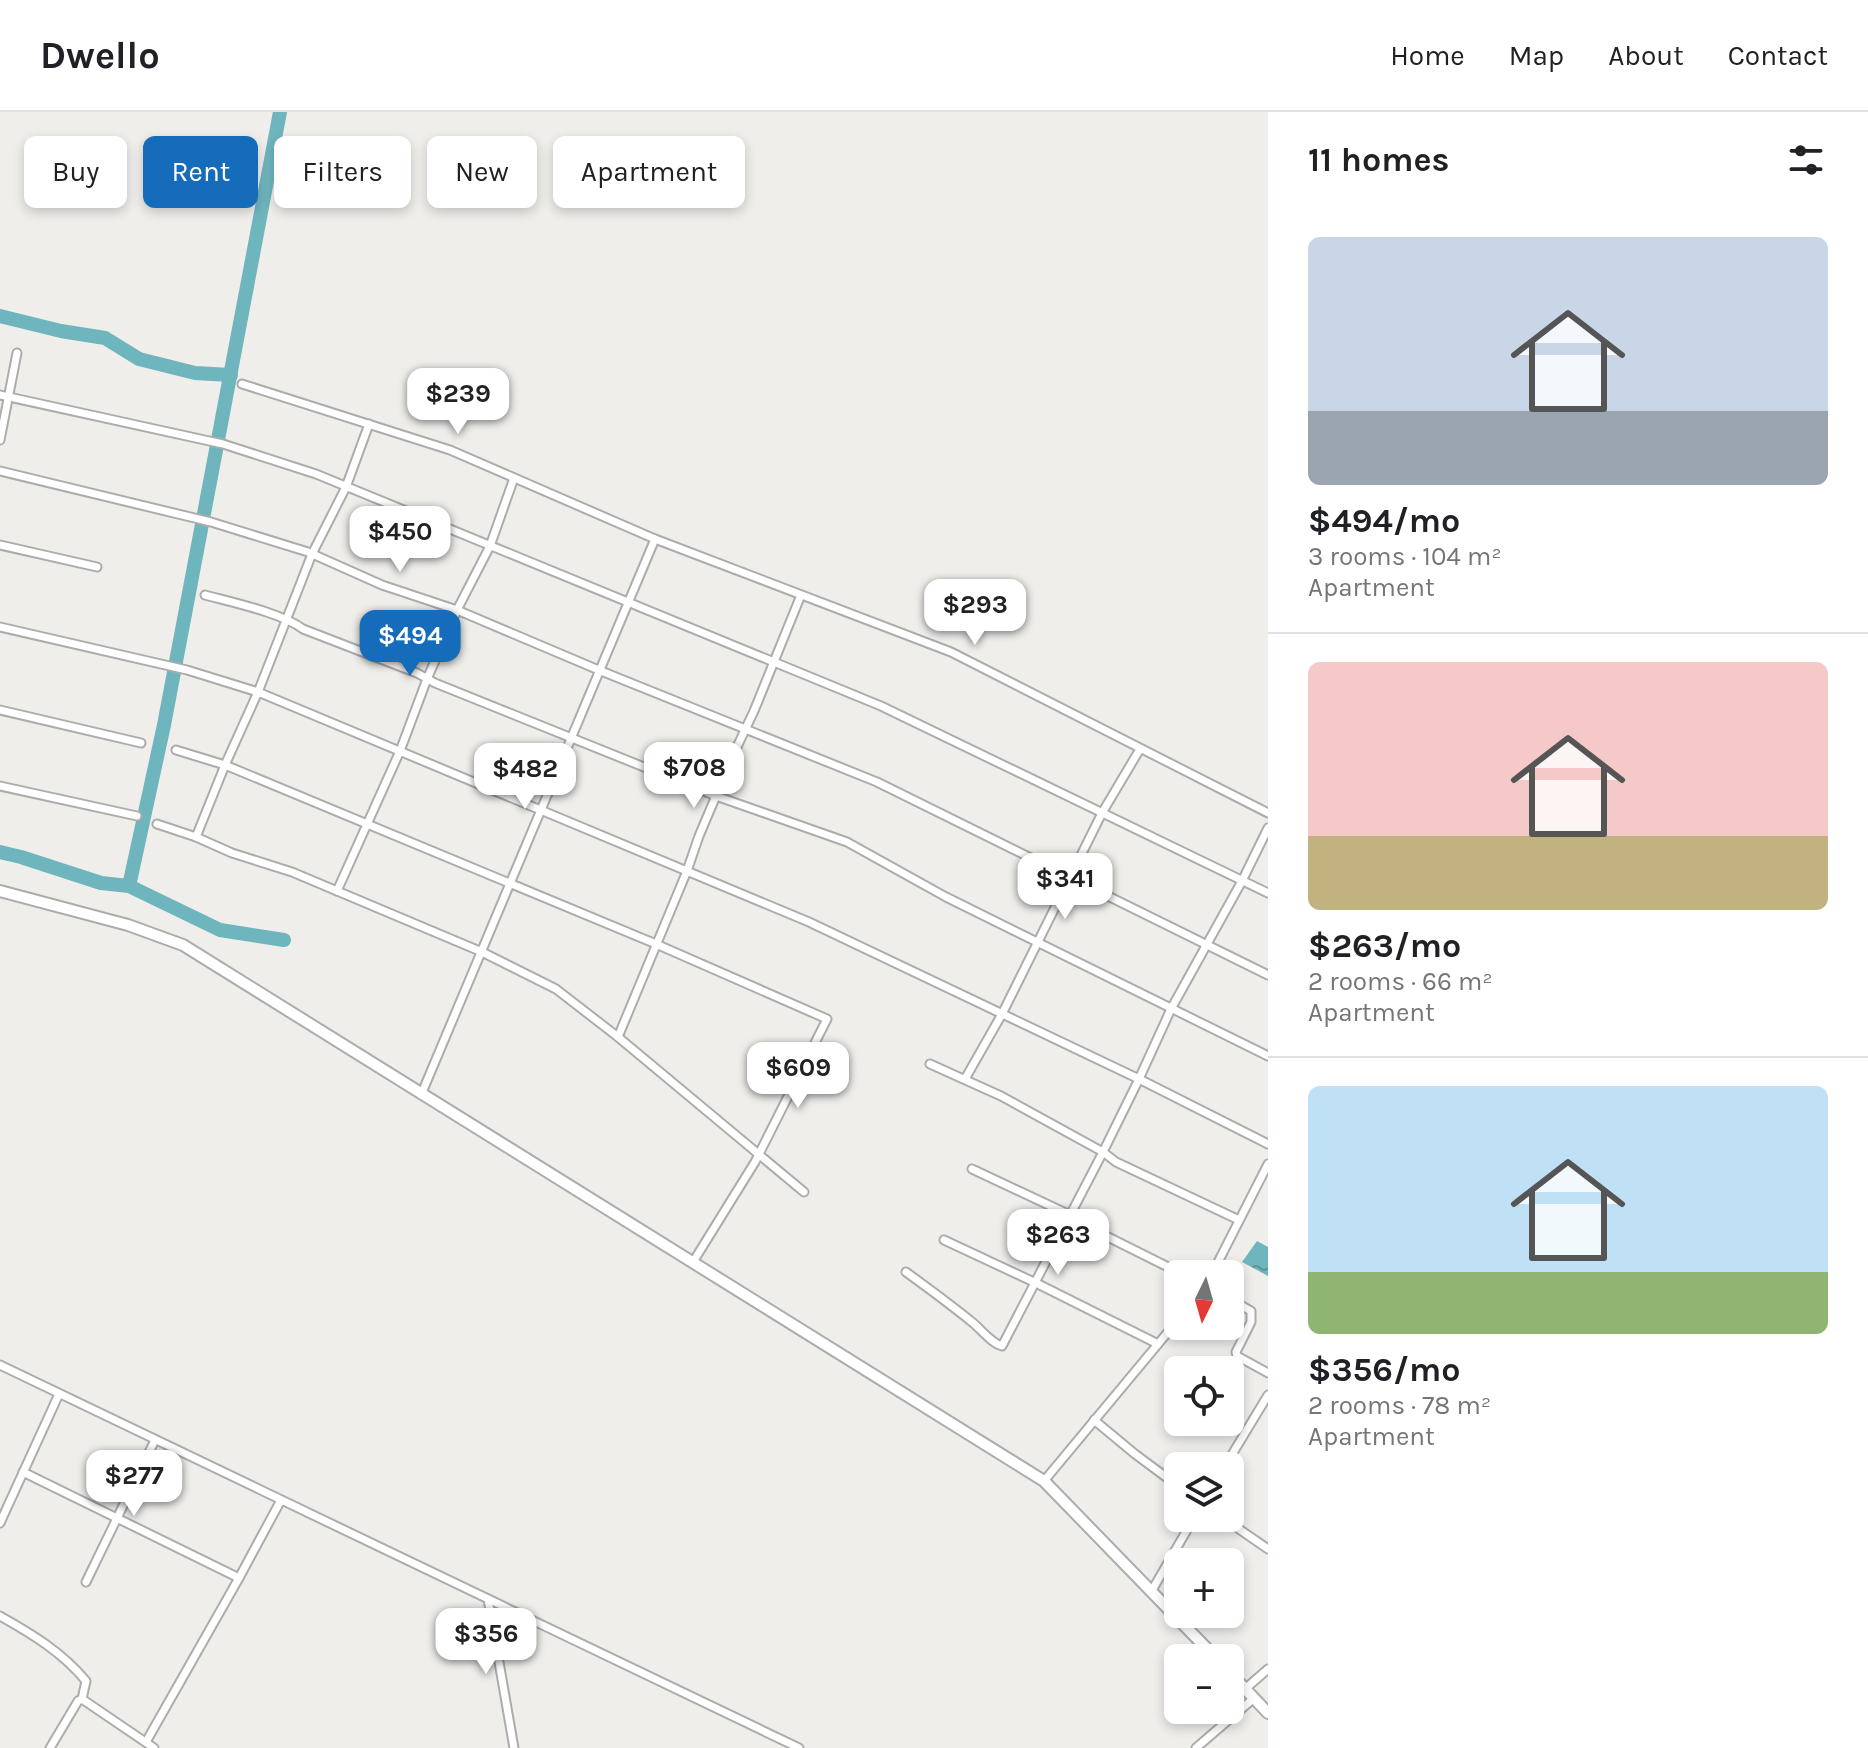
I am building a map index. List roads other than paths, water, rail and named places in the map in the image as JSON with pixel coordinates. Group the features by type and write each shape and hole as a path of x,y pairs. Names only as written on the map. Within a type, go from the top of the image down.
{"main road":[{"path":"0,891 128,925 183,945 1044,1481 1202,1644"},
{"path":"1245,1689 1268,1713"}],"street":[{"path":"0,440 4,396 17,353"},
{"path":"242,384 450,450 655,539 951,652 1268,813"},
{"path":"4,396 223,444 316,474 881,706 1268,893"},
{"path":"196,837 312,554 346,487 369,424"},
{"path":"0,471 211,522 312,554 382,585 457,610 877,782 1268,975"},
{"path":"337,891 400,751 457,610 490,546 514,478"},
{"path":"421,1095 655,539"},
{"path":"0,545 97,567"},
{"path":"205,595 265,612 716,796 847,842 946,897 1268,1056"},
{"path":"618,1037 801,595"},
{"path":"0,627 187,670 258,692 809,922 1268,1144"},
{"path":"0,710 141,743"},
{"path":"965,1079 1002,1014 1102,813 1140,749"},
{"path":"176,750 225,765 656,944 827,1019 758,1154 693,1262"},
{"path":"0,786 137,816"},
{"path":"157,824 292,872 482,952 556,989 804,1192"},
{"path":"906,1272 1002,1346 1103,1152 1171,1009 1268,828"},
{"path":"930,1064 1001,1096 1116,1162 1239,1220"},
{"path":"1219,1260 1268,1164"},
{"path":"972,1169 1070,1215 1164,1265"},
{"path":"944,1240 1158,1344"},
{"path":"1244,1307 1251,1311 1251,1322 1244,1339"},
{"path":"1044,1481 1164,1337"},
{"path":"1244,1340 1236,1352 1237,1356 1268,1373"},
{"path":"0,1365 799,1748"},
{"path":"0,1523 59,1394"},
{"path":"1233,1452 1268,1395"},
{"path":"1094,1420 1164,1476"},
{"path":"86,1582 155,1440"},
{"path":"23,1472 239,1578"},
{"path":"146,1742 281,1500"},
{"path":"1151,1592 1186,1532"},
{"path":"1243,1532 1268,1549"},
{"path":"488,1599 514,1748"},
{"path":"0,1616 71,1663 86,1681 82,1699 50,1748"},
{"path":"1245,1689 1268,1669"},
{"path":"1196,1748 1254,1698"},
{"path":"82,1699 154,1748"}],"water":[{"path":"1257,1241 1268,1247 1268,1276 1244,1263"}],"waterway":[{"path":"129,886 164,725 280,112"},
{"path":"0,316 105,338 139,359 195,373 231,375"},
{"path":"0,852 101,883 129,886 220,930 284,940"}]}
